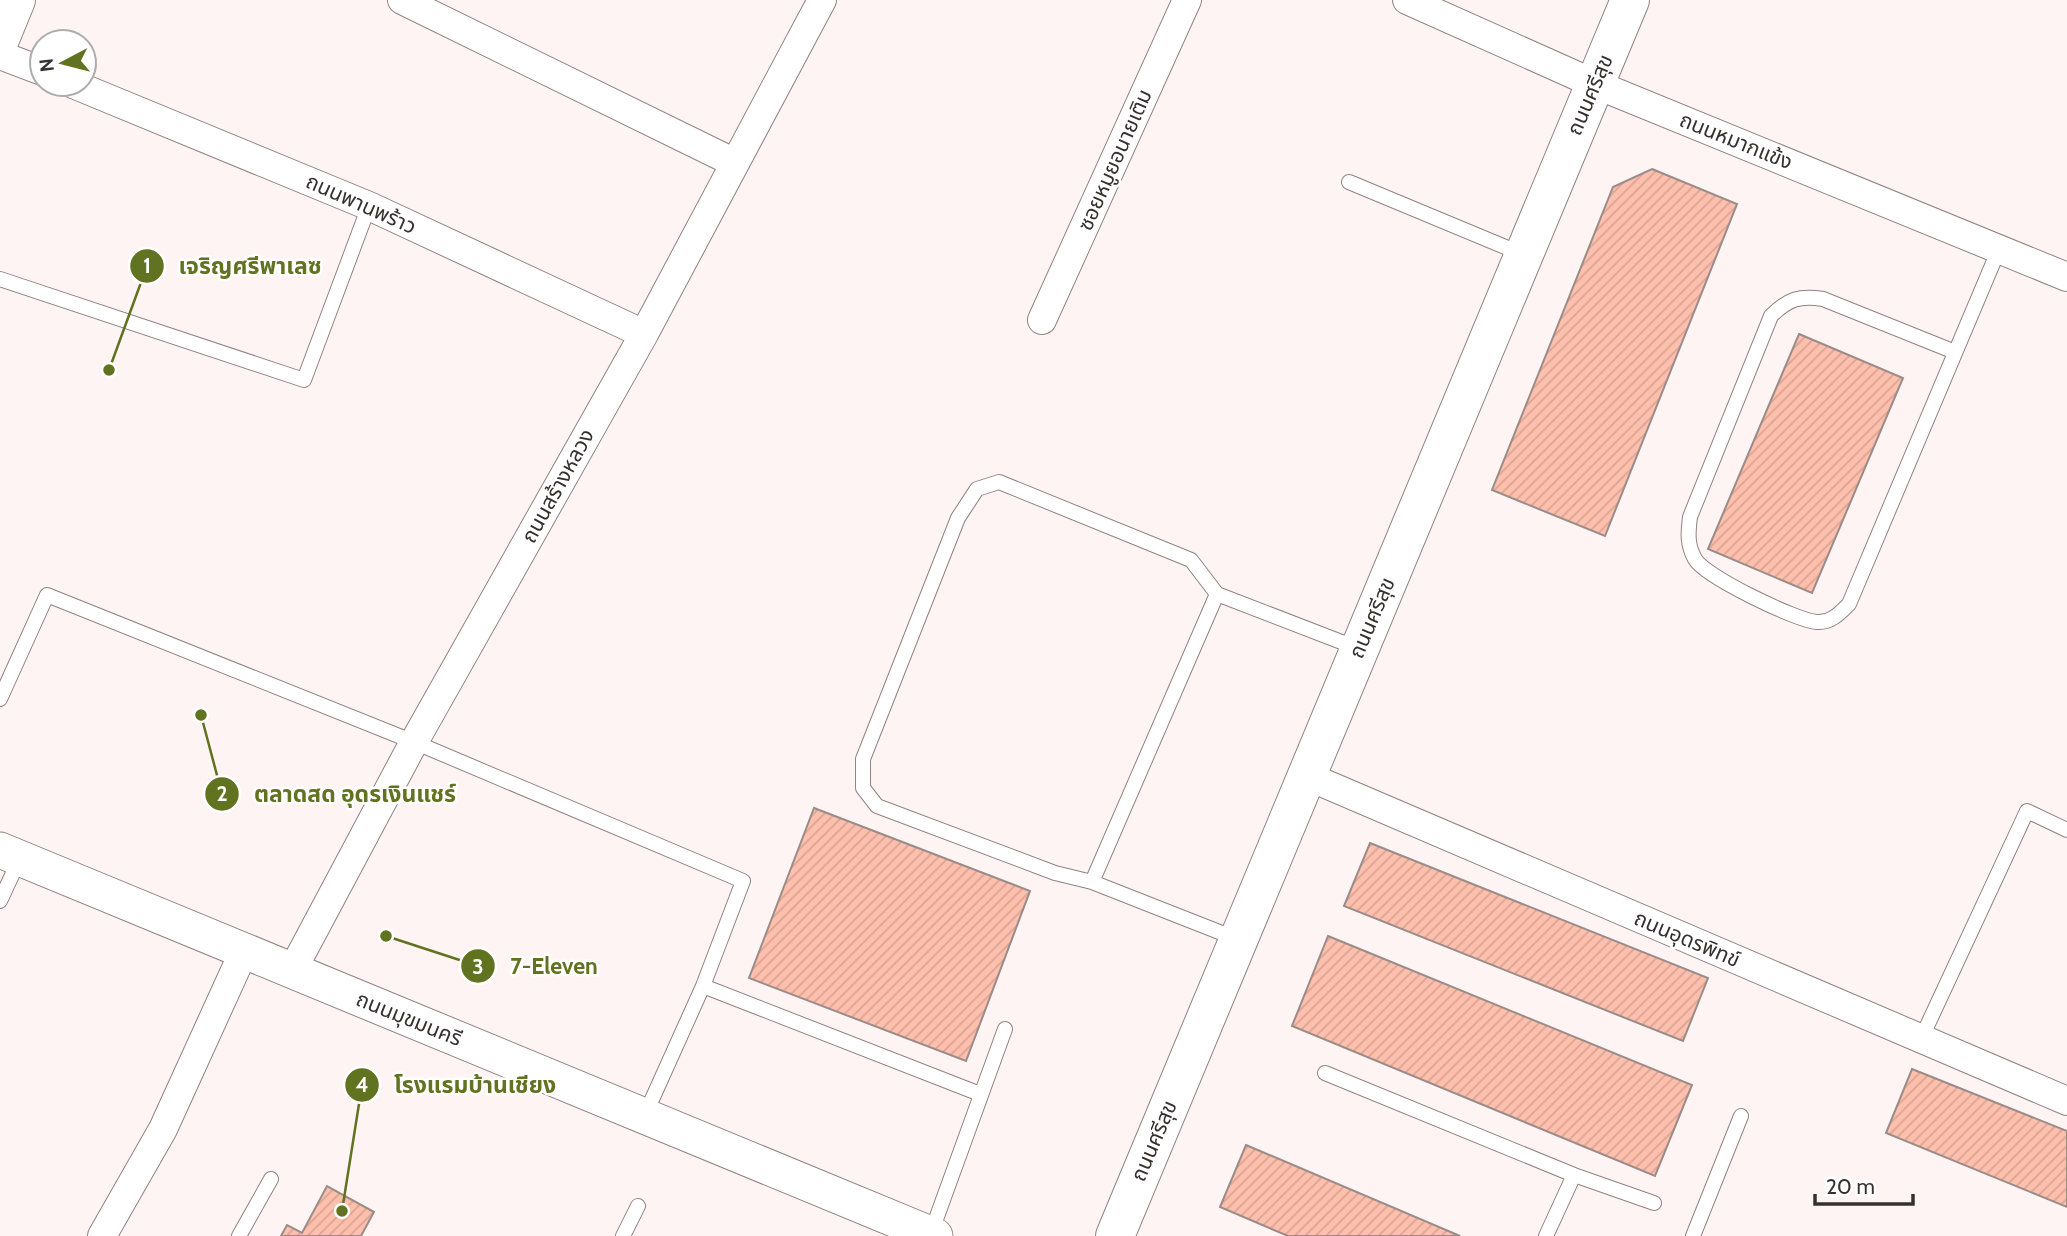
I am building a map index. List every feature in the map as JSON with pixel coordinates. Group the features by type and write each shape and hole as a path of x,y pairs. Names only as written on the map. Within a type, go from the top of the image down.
{"main road":[{"path":"0,39 16,0"},
{"name":"ถนนศรีสุข","path":"1115,1236 1630,0"}],"street":[{"path":"402,0 735,163"},
{"name":"ถนนสร้างหลวง","path":"292,971 414,742 645,334 822,0"},
{"name":"ซอยหมูยอนายเติม","path":"1042,320 1187,0"},
{"name":"ถนนหมากแข้ง","path":"1407,0 1595,84 2067,277"},
{"path":"0,55 28,66"},
{"name":"ถนนพานพร้าว","path":"98,94 369,206 645,334"},
{"name":"ถนนอุดรพิทข์","path":"1307,776 2067,1101"},
{"name":"ถนนมุขมนครี","path":"10,854 933,1235"},
{"path":"102,1236 163,1129 244,951"}],"lane":[{"path":"1349,182 1524,255"},
{"path":"0,279 304,380 369,206"},
{"path":"1955,352 1823,299 1804,296 1785,301 1771,316 1690,517 1688,540 1696,561 1711,576 1801,618 1819,622 1836,617 1849,604 1999,249"},
{"path":"1238,940 1092,882 1055,873 877,806 863,788 863,759 958,518 976,489 999,482 1191,560 1217,594 1359,649"},
{"path":"1092,882 1217,594"},
{"path":"0,699 47,595 414,742 743,881 703,986 645,1116"},
{"path":"1921,1039 2027,811 2067,830"},
{"path":"0,901 10,854"},
{"path":"703,986 980,1094"},
{"path":"933,1235 980,1094 1005,1029"},
{"path":"1325,1073 1574,1175 1654,1203"},
{"path":"1693,1236 1741,1116"},
{"path":"1546,1236 1574,1175"},
{"path":"239,1236 271,1179"},
{"path":"623,1236 638,1206"}],"building":[{"path":"1652,169 1737,204 1605,536 1492,490 1613,187"},
{"path":"1799,334 1903,378 1812,593 1708,549"},
{"path":"814,808 1030,891 966,1061 749,978"},
{"path":"1370,843 1708,978 1683,1041 1344,906"},
{"path":"1328,936 1692,1085 1655,1176 1292,1026"},
{"path":"1912,1069 2067,1131 2067,1207 1886,1133"},
{"path":"1246,1145 1460,1236 1288,1236 1220,1207"},
{"path":"327,1186 374,1212 361,1236 281,1236 287,1225 302,1233"}],"place":[{"name":"เจริญศรีพาเลซ","path":"109,370"},
{"name":"ตลาดสด อุดรเงินแชร์","path":"201,715"},
{"name":"7-Eleven","path":"386,936"},
{"name":"โรงแรมบ้านเชียง","path":"342,1211"}]}
